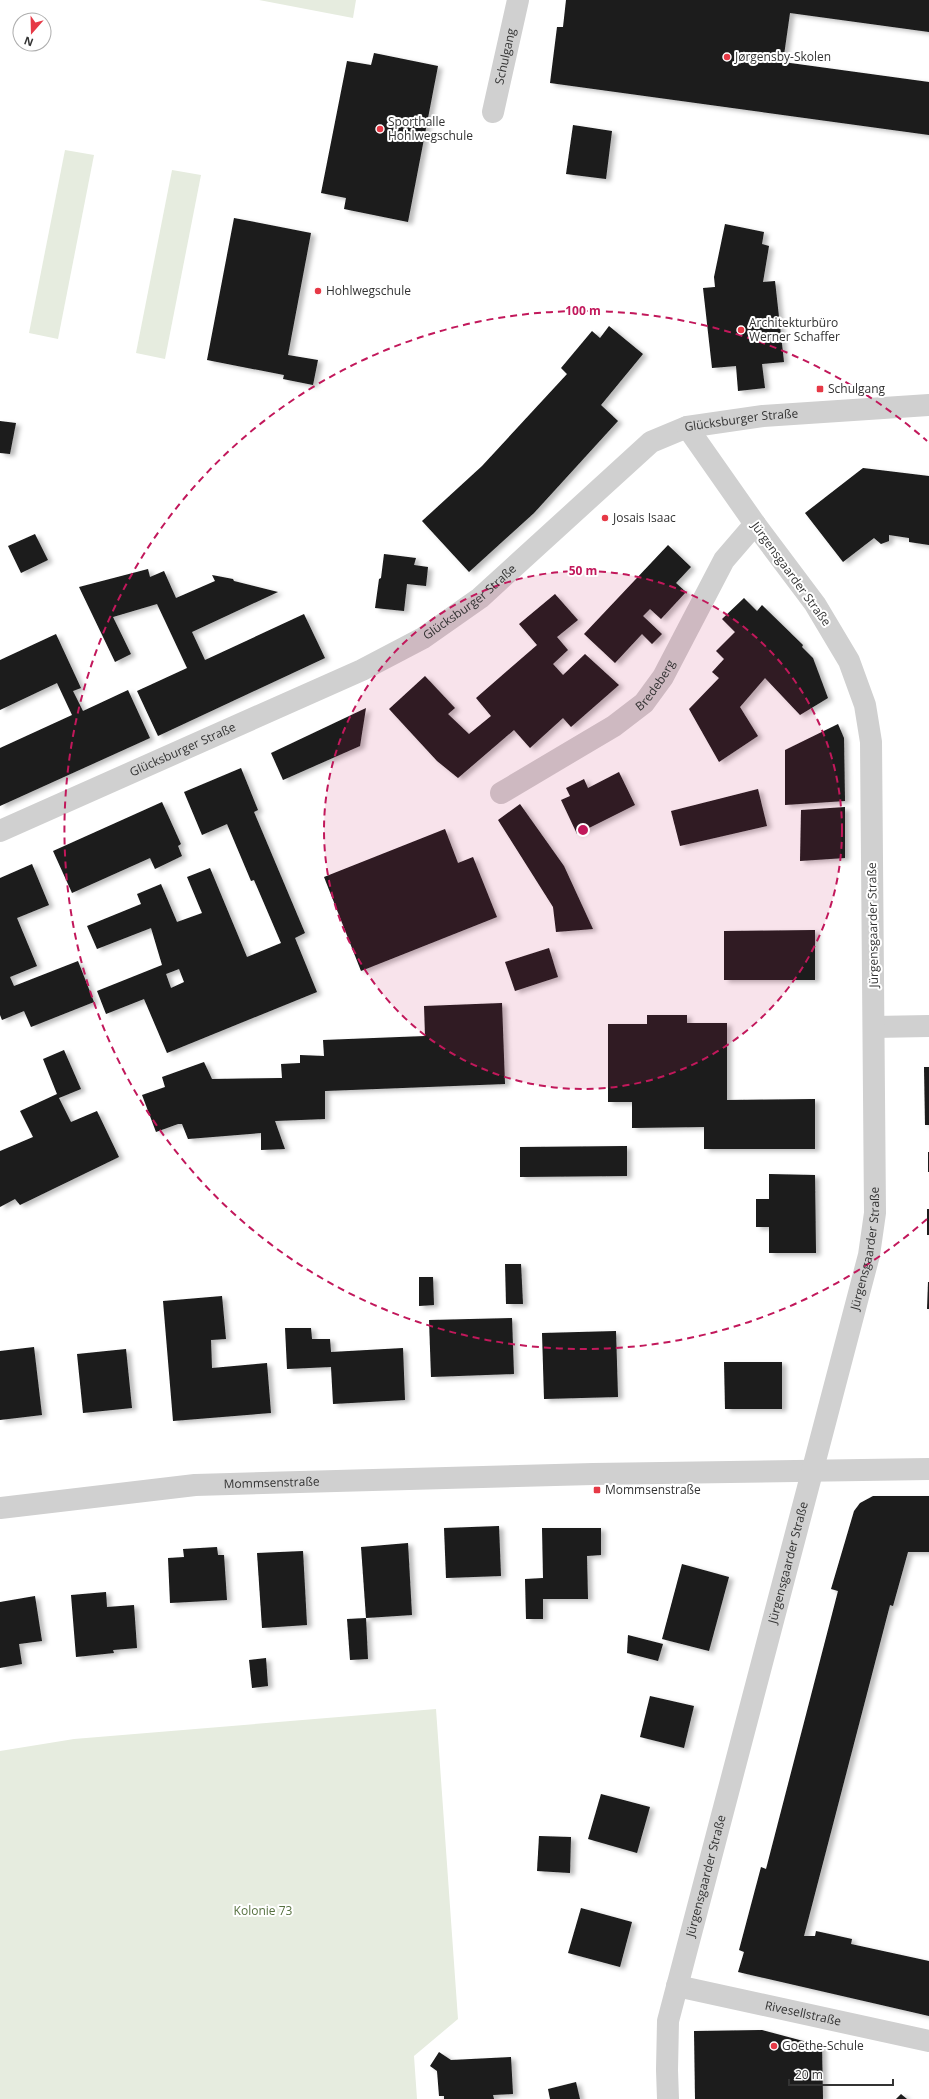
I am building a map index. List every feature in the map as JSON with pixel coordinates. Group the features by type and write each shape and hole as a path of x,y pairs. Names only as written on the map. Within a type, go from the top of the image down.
{"street":[{"name":"Schulgang","path":"493,112 518,0"},
{"name":"Glücksburger Straße","path":"0,831 355,674 423,638 480,598 651,442 687,427 763,416 929,405"},
{"name":"Jürgensgaarder Straße","path":"668,2099 668,2021 869,1255 875,1213 871,742 865,705 849,662 815,604 755,524 687,427"},
{"name":"Bredeberg","path":"501,793 614,726 644,703 663,677 724,560 755,524"},
{"path":"874,1027 929,1026"},
{"name":"Mommsenstraße","path":"0,1508 195,1485 593,1474 929,1469"},
{"name":"Rivesellstraße","path":"677,1986 929,2041"}],"green space":[{"path":"259,0 356,0 353,18"},
{"path":"65,150 94,155 58,339 29,333"},
{"path":"172,170 201,175 165,359 136,353"},
{"name":"Kolonie 73","path":"436,1709 458,2019 414,2056 417,2099 0,2099 0,1751 74,1739"}],"building":[{"path":"566,0 929,0 929,32 790,13 783,62 929,82 929,135 550,83 557,27 563,27"},
{"name":"Sporthalle Hohlwegschule","path":"374,53 438,66 408,222 344,209 346,198 321,193 347,61 371,65"},
{"path":"573,125 612,131 606,179 566,174"},
{"path":"234,218 311,233 288,355 318,360 313,385 283,379 284,375 207,360"},
{"path":"725,224 764,232 762,244 769,246 763,282 775,281 784,362 762,364 765,388 738,391 736,366 712,368 703,288 715,287 714,277"},
{"path":"609,326 643,354 601,405 618,421 534,513 469,572 422,521 482,466 567,374 561,368 592,331 600,338"},
{"path":"0,421 16,423 10,454 0,453"},
{"path":"863,468 929,476 929,545 909,542 909,538 889,535 889,541 881,544 874,538 843,562 805,513"},
{"path":"35,534 48,560 21,573 8,546"},
{"path":"668,545 691,567 676,583 686,592 661,619 650,609 643,616 662,634 652,644 642,634 615,663 584,634"},
{"path":"384,554 416,558 414,565 428,567 426,586 407,584 404,611 375,608"},
{"path":"148,569 150,577 164,571 176,598 215,581 212,575 233,579 234,581 278,592 192,632 205,660 304,614 325,658 158,736 137,691 187,668 157,604 113,617 131,654 115,662 79,587"},
{"path":"555,594 578,620 557,637 568,650 553,664 563,675 585,654 619,685 571,727 563,718 530,748 514,730 458,778 437,761 389,709 425,676 455,708 448,714 469,734 491,716 476,698 537,645 519,624"},
{"path":"744,598 757,611 762,605 803,645 802,647 813,658 828,698 800,715 765,678 740,707 758,736 719,762 689,709 719,678 712,672 724,659 716,651 735,632 722,619"},
{"path":"56,634 81,688 73,691 83,711 128,690 150,738 0,806 0,748 72,715 57,683 0,710 0,660"},
{"path":"366,708 360,746 283,780 271,753"},
{"path":"838,724 844,738 845,801 785,805 785,750"},
{"path":"241,768 258,810 254,812 305,933 295,938 317,992 167,1053 144,999 106,1014 97,991 162,965 151,928 97,949 87,926 141,904 137,894 161,884 177,922 202,913 187,877 210,868 247,957 281,943 254,880 251,881 227,824 202,835 184,792","holes":["179,969 184,982 171,988 166,974"]},
{"path":"619,772 635,805 577,834 561,800 570,796 566,788 584,779 588,788"},
{"path":"758,789 767,826 680,846 671,811"},
{"path":"162,802 181,844 178,846 182,856 155,869 150,858 72,893 53,851"},
{"path":"520,804 564,866 593,929 556,932 553,907 498,820"},
{"path":"845,807 845,858 800,861 801,810"},
{"path":"445,829 458,863 473,857 497,917 361,971 324,877"},
{"path":"32,864 49,905 17,918 37,966 10,977 14,986 78,961 94,1002 31,1027 24,1011 2,1020 0,1015 0,878"},
{"path":"815,930 815,980 724,980 724,931"},
{"path":"549,948 558,977 515,991 505,962"},
{"path":"502,1003 505,1084 325,1091 325,1119 275,1121 285,1149 261,1150 261,1133 188,1139 182,1124 156,1132 142,1095 165,1087 162,1077 204,1062 212,1079 282,1078 281,1064 300,1063 300,1055 324,1056 323,1040 425,1036 424,1006"},
{"path":"647,1015 687,1015 687,1023 727,1023 727,1100 815,1099 815,1149 704,1149 704,1127 632,1128 632,1102 608,1102 608,1024 647,1024"},
{"path":"64,1050 81,1089 59,1098 71,1122 97,1111 119,1157 20,1205 15,1199 0,1207 0,1151 33,1137 20,1111 57,1094 43,1059"},
{"path":"924,1067 929,1067 929,1125 925,1125"},
{"path":"627,1146 627,1176 520,1177 520,1147"},
{"path":"929,1152 929,1172 928,1172"},
{"path":"769,1174 815,1175 816,1253 769,1253 769,1227 756,1227 756,1199 769,1199"},
{"path":"927,1209 929,1209 929,1235 927,1235"},
{"path":"505,1264 521,1264 523,1304 506,1304"},
{"path":"419,1277 433,1277 434,1305 419,1306"},
{"path":"928,1282 929,1309 927,1309"},
{"path":"222,1296 226,1339 211,1340 212,1368 267,1363 271,1413 173,1421 163,1301"},
{"path":"512,1318 514,1374 431,1377 429,1320"},
{"path":"285,1328 311,1328 312,1339 330,1339 331,1352 403,1348 405,1400 333,1404 331,1367 287,1369"},
{"path":"616,1331 618,1397 544,1399 542,1333"},
{"path":"34,1347 42,1415 0,1420 0,1351"},
{"path":"126,1349 132,1408 83,1413 77,1354"},
{"path":"724,1362 782,1362 782,1409 725,1409"},
{"path":"873,1496 929,1496 929,1552 908,1552 893,1606 890,1605 804,1936 815,1936 816,1931 852,1939 851,1944 929,1961 929,2016 738,1972 744,1952 739,1950 761,1867 766,1869 838,1591 831,1589 854,1511 860,1503"},
{"path":"499,1526 501,1576 446,1578 444,1528"},
{"path":"542,1528 601,1528 601,1555 587,1556 588,1599 543,1599 543,1619 526,1619 525,1579 543,1578"},
{"path":"408,1543 412,1615 366,1618 361,1547"},
{"path":"217,1547 218,1555 224,1555 227,1600 170,1603 168,1558 184,1557 183,1549"},
{"path":"303,1551 307,1625 262,1628 257,1553"},
{"path":"682,1564 729,1577 709,1651 662,1639"},
{"path":"106,1592 107,1607 134,1605 137,1648 113,1650 114,1653 76,1657 71,1595"},
{"path":"35,1596 42,1641 19,1644 22,1664 0,1668 0,1602"},
{"path":"366,1618 368,1659 350,1660 347,1619"},
{"path":"628,1635 663,1644 658,1661 627,1653"},
{"path":"266,1658 268,1686 252,1688 249,1660"},
{"path":"650,1696 694,1706 684,1748 640,1737"},
{"path":"601,1794 650,1807 637,1853 588,1839"},
{"path":"539,1836 571,1837 570,1873 537,1871"},
{"path":"581,1908 632,1922 620,1967 568,1953"},
{"path":"762,2030 822,2046 823,2099 695,2099 694,2031"},
{"path":"439,2052 451,2060 511,2057 513,2094 493,2095 494,2099 444,2099 444,2096 439,2096 437,2071 430,2066"},
{"path":"576,2082 580,2099 550,2099 548,2089"},
{"path":"901,2094 907,2099 896,2099"}],"place":[{"name":"Jørgensby-Skolen","path":"727,57"},
{"name":"Sporthalle Hohlwegschule","path":"380,129"},
{"name":"Hohlwegschule","path":"318,291"},
{"name":"Architekturbüro Werner Schaffer","path":"741,330"},
{"name":"Schulgang","path":"820,389"},
{"name":"Josais Isaac","path":"605,518"},
{"name":"Mommsenstraße","path":"597,1490"},
{"name":"Goethe-Schule","path":"774,2046"}]}
